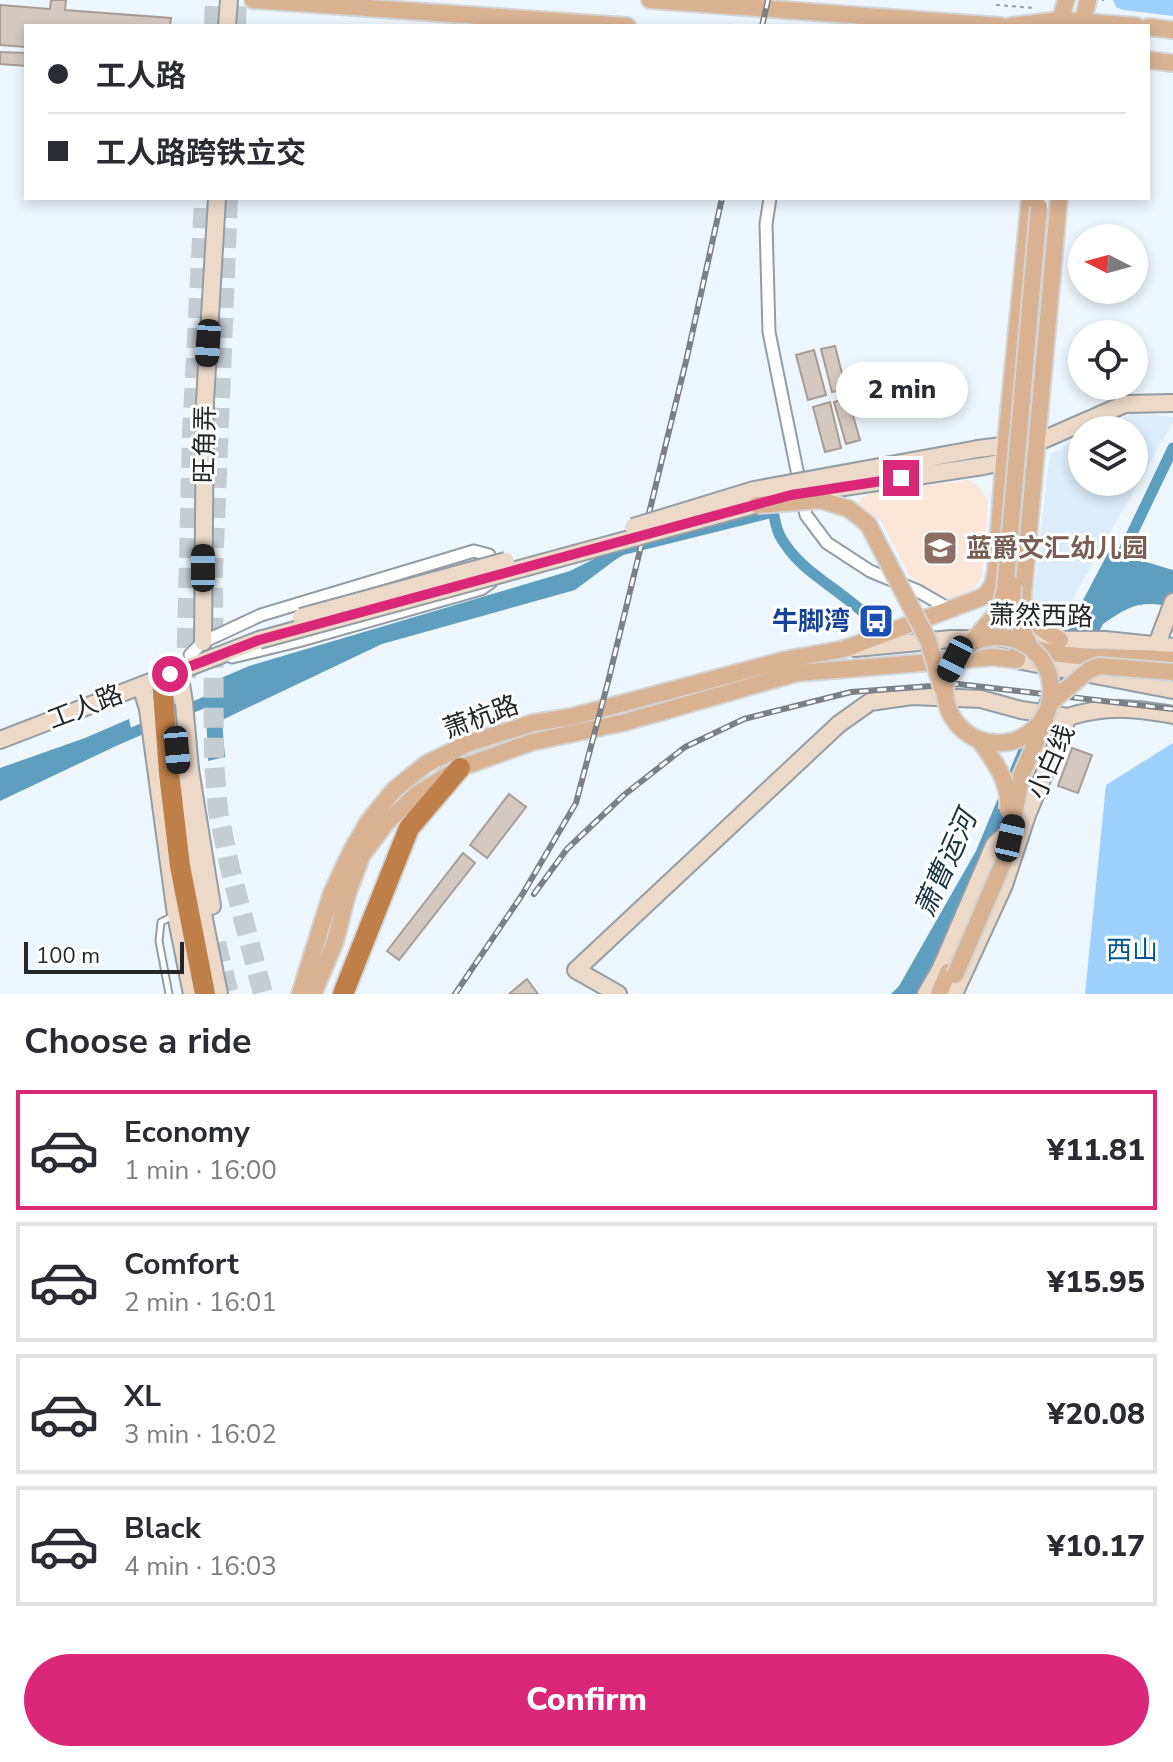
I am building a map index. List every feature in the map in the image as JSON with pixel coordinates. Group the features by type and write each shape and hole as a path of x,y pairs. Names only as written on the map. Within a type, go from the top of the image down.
{"highway":[{"path":"171,674 168,705 180,866 205,994"},
{"path":"343,994 409,828 460,768"}],"main road":[{"path":"227,24 229,0"},
{"path":"253,0 598,24"},
{"path":"650,0 974,24"},
{"path":"1066,0 1060,23 1083,23 1088,0"},
{"path":"1150,27 1173,30"},
{"path":"1150,60 1173,63"},
{"name":"旺角弄","path":"203,642 205,401 217,200"},
{"path":"844,649 968,604 985,596 993,585 1006,444 1044,201"},
{"path":"1017,660 1024,643 1022,593 1038,442 1044,201"},
{"path":"946,987 1006,856 1022,774 1050,703 1048,672 1041,658 1024,643 1012,608 1044,201"},
{"path":"948,708 945,691 947,674 955,659 999,611 1005,590 1044,201"},
{"path":"257,635 791,495 1004,462 1038,442 1125,404 1173,403"},
{"path":"257,635 359,600 626,529 754,490 1006,444 1038,442"},
{"path":"757,505 821,500 849,509 868,524 928,640 948,708 965,732 979,740 1010,742 1024,736 1037,726 1050,703 1089,670 1099,666 1173,672"},
{"path":"1022,593 1026,613 1040,629 1060,640"},
{"path":"1165,646 1170,610"},
{"name":"工人路","path":"0,728 257,635"},
{"path":"967,647 982,639 1000,637 1017,640 1052,654 1173,660"},
{"name":"萧然西路","path":"814,653 951,639 1024,643 1060,640 1165,646"},
{"name":"萧杭路","path":"300,994 331,895 350,854 368,822 394,790 426,764 469,743 533,723 571,717 814,653"},
{"name":"萧然西路","path":"819,671 994,657 1173,690"},
{"name":"工人路","path":"0,740 171,674 195,659"},
{"name":"萧杭路","path":"313,994 335,942 347,895 362,855 387,822 417,794 460,768 532,742 626,722 797,673 819,671"},
{"path":"141,686 168,705"},
{"path":"618,994 576,970 839,724 870,702 912,696 981,699 1021,710 1068,717"},
{"name":"小白线","path":"946,987 1004,885 1027,815 1068,717 1097,708 1173,715"},
{"path":"946,987 1001,850 1006,825 1009,798 998,767 979,740"},
{"path":"174,774 176,915 192,994"},
{"path":"174,774 219,994"},
{"path":"174,774 226,994"},
{"path":"926,994 941,968 994,845 1027,815"}],"street":[{"path":"770,200 766,224 769,332 806,515 827,543 870,571 918,591 949,609"},
{"path":"474,551 489,555 491,582 481,589 298,641 195,659 203,642 261,615 474,551"}],"lane":[{"path":"169,994 159,941 161,922 176,915"}],"path":[{"path":"996,5 1035,8"}],"shaded area":[{"path":"1133,413 1173,417 1148,466 1148,416 1127,416"},
{"path":"1068,445 1068,496 1131,496 1069,605 1046,616 1033,600 1050,454"},
{"name":"蓝爵文汇幼儿园","path":"969,480 980,488 988,502 982,576 973,589 951,600 926,589 909,575 881,521 857,503 870,493"},
{"path":"614,549 619,557 575,590 382,644 222,720 225,757 208,761 205,685 249,666 570,571"},
{"path":"1109,551 1173,570 1173,607 1144,604 1121,612 1103,624 917,994 891,994 899,986 976,851 1072,621"},
{"path":"129,719 133,738 0,801 0,768"}],"green space":[{"path":"1113,0 1173,0 1173,16 1123,10 1116,7"},
{"name":"西山","path":"1173,743 1173,994 1085,994 1106,785"}],"building":[{"path":"51,0 66,0 65,10 171,18 170,24 24,24 24,47 0,45 0,5 50,9"},
{"path":"0,52 24,53 24,66 0,64"},
{"path":"835,346 846,389 832,392 821,349"},
{"path":"814,350 826,395 808,400 796,355"},
{"path":"848,398 860,440 846,444 834,402"},
{"path":"830,402 841,448 825,452 813,407"},
{"path":"1072,748 1092,755 1078,793 1058,786"},
{"path":"509,794 526,807 487,858 470,845"},
{"path":"463,853 475,863 399,960 387,951"},
{"path":"527,979 538,994 509,994"}],"waterway":[{"name":"萧曹运河","path":"1116,567 1173,448"},
{"path":"604,560 621,550 773,512 780,536 788,549 810,571 869,618"},
{"path":"118,739 217,697"}],"tunnel":[{"path":"214,24 215,0"},
{"path":"236,24 237,0"},
{"path":"186,678 192,435 204,200"},
{"path":"228,200 213,572 214,761 218,811 263,994"},
{"path":"216,943 229,994"}],"railway":[{"path":"762,24 768,0"},
{"path":"455,994 522,895 576,803 687,357 722,200"},
{"path":"534,894 567,849 624,795 685,747 744,719 851,692 958,684 1173,709"}],"place":[{"name":"蓝爵文汇幼儿园","path":"940,548"},
{"name":"牛脚湾","path":"876,621"}],"route":[{"path":"170,674 259,640 791,495 901,478"}]}
